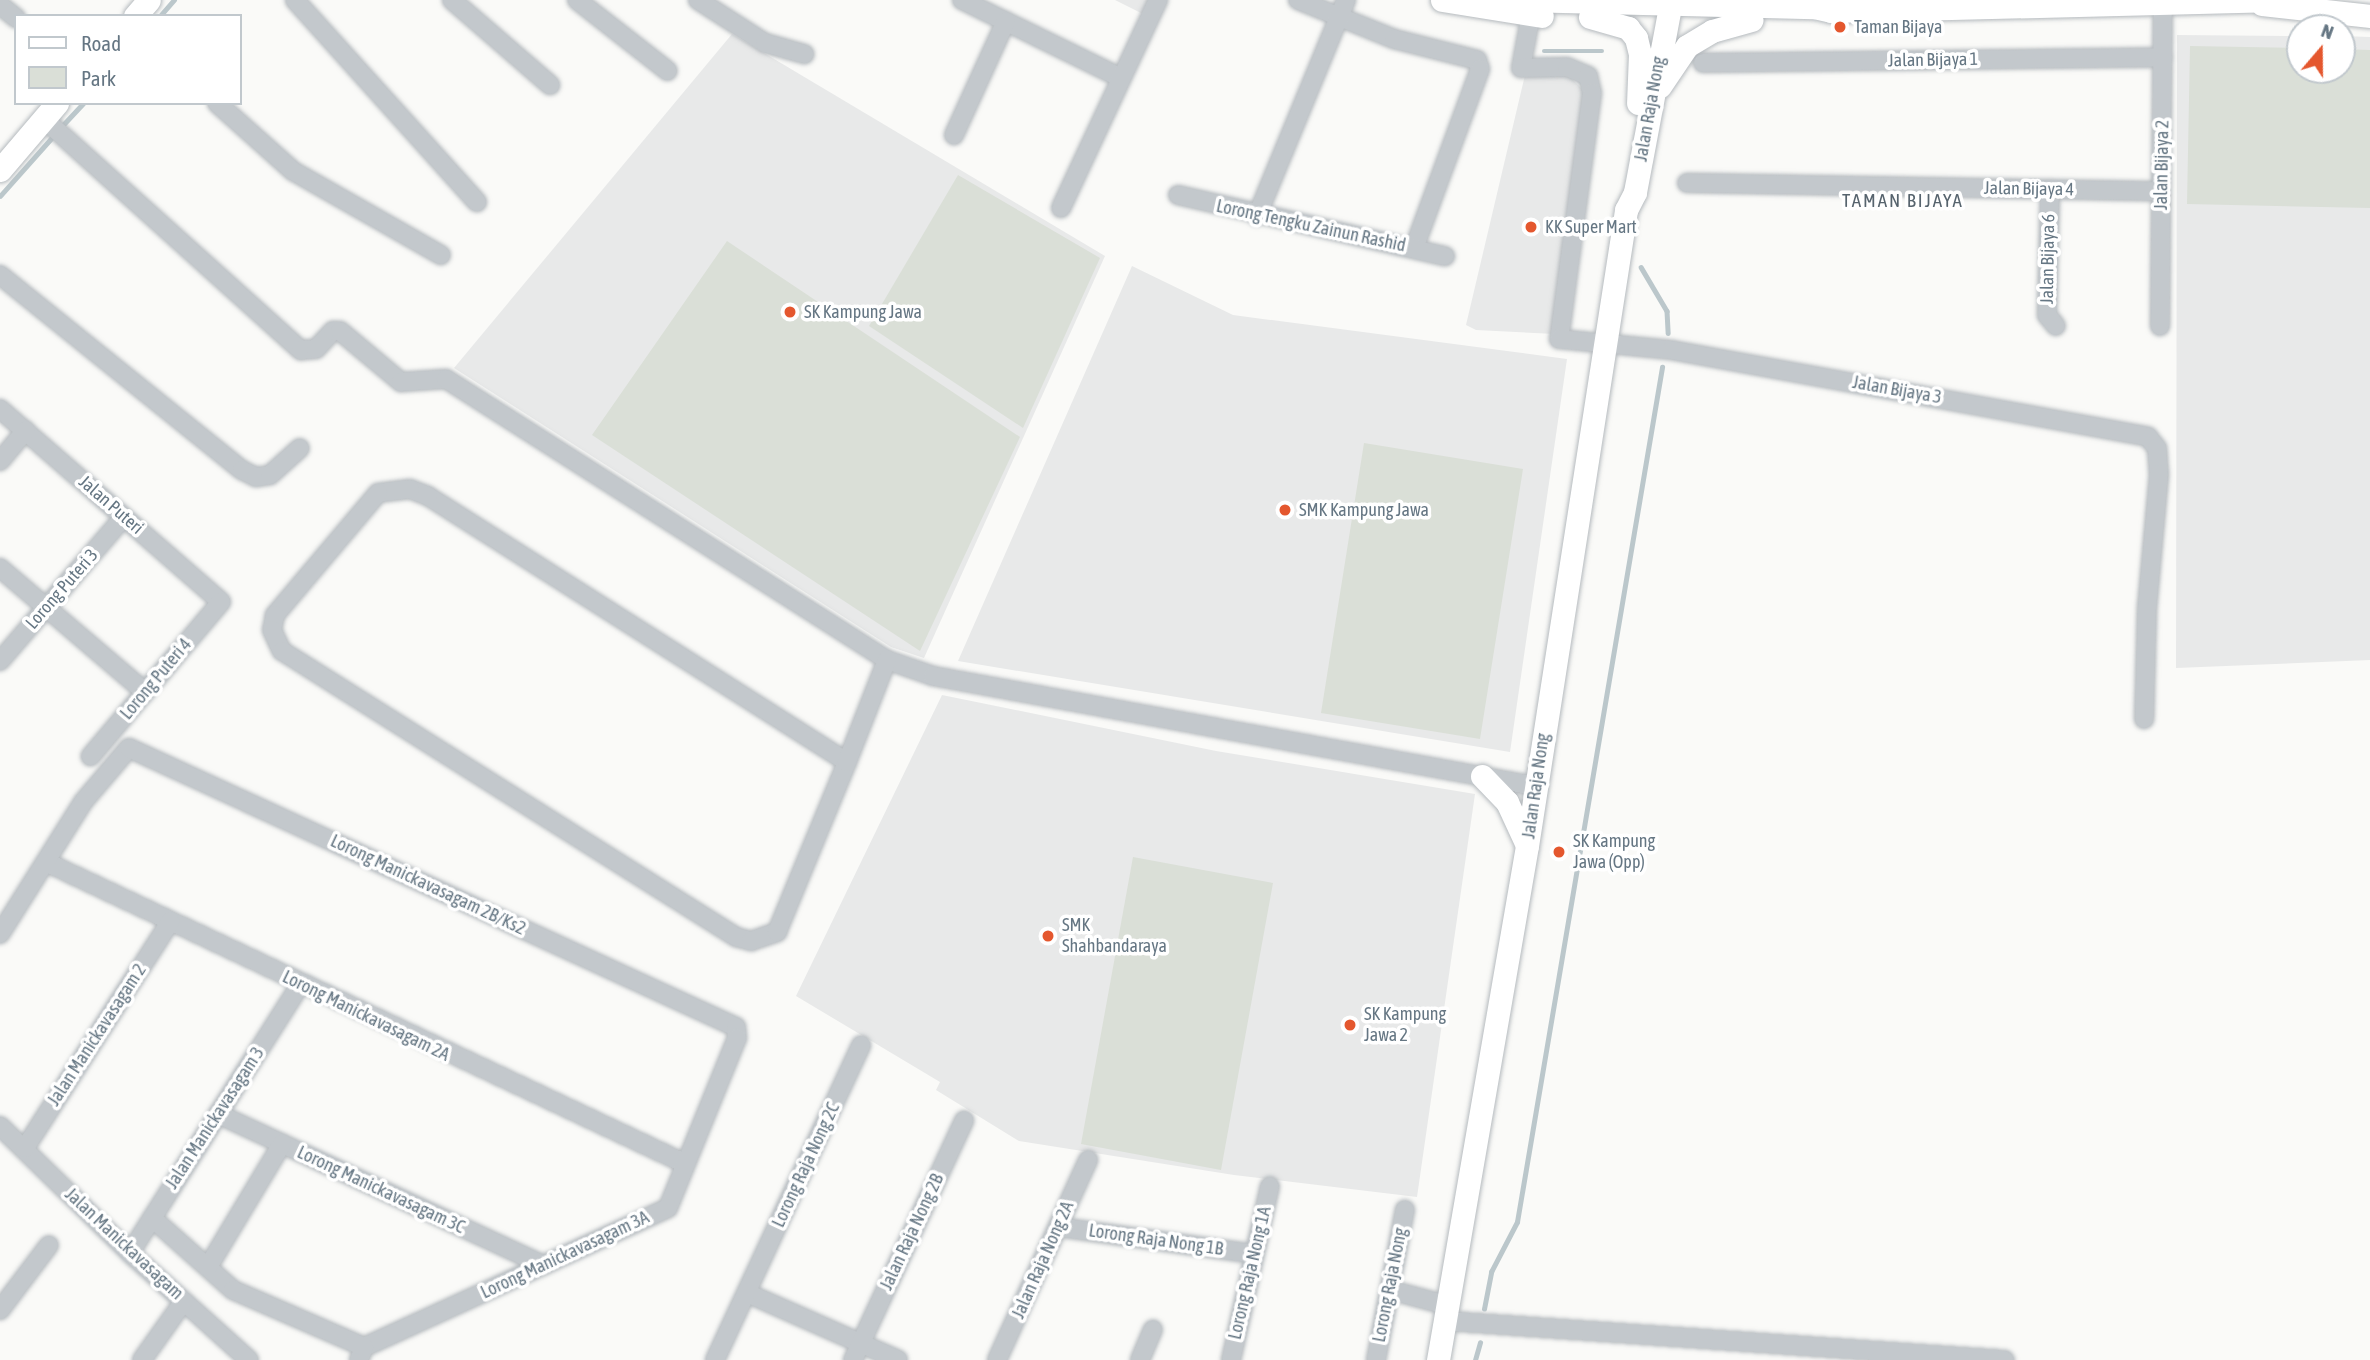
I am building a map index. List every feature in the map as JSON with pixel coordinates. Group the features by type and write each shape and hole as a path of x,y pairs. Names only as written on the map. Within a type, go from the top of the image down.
{"main road":[{"path":"137,14 149,0"},
{"path":"1442,0 1663,8 1814,6 1831,11 1951,3 2163,4 2278,0"},
{"path":"2249,3 2370,16"},
{"path":"1529,5 1590,17 1628,28 1636,38 1640,54 1644,104"},
{"path":"1590,17 1663,8"},
{"name":"Jalan Raja Nong","path":"1438,1360 1449,1314 1527,846 1626,210 1622,189 1644,104 1663,8"},
{"path":"1644,104 1682,50 1741,9"},
{"path":"0,170 54,121"},
{"path":"1482,776 1507,802 1527,846"}],"street":[{"path":"295,0 477,202"},
{"path":"452,0 550,85"},
{"path":"577,0 668,71"},
{"path":"698,0 765,43 804,54"},
{"path":"962,0 1121,78"},
{"path":"1061,208 1158,0"},
{"path":"1298,0 1394,38 1465,54 1477,60 1480,69 1414,248"},
{"path":"1257,216 1346,0"},
{"name":"Jalan Bijaya 2","path":"2160,326 2163,4"},
{"path":"0,5 14,16"},
{"name":"Jalan Bijaya 3","path":"1529,5 1521,68 1567,67 1588,76 1592,93 1559,339 1605,342 2140,433 2157,448 2158,474 2147,608 2144,719"},
{"path":"954,135 1006,21"},
{"name":"Jalan Bijaya 1","path":"1703,63 2162,57"},
{"path":"219,105 293,171 441,255"},
{"path":"54,121 302,350 316,349 333,331 340,331 401,382 446,379 887,660 933,676 1535,786"},
{"name":"Jalan Bijaya 4","path":"1687,183 2161,191"},
{"name":"Jalan Bijaya 6","path":"2050,189 2047,315 2056,326"},
{"name":"Lorong Tengku Zainun Rashid","path":"1178,195 1257,216 1445,256"},
{"path":"0,275 242,470 256,477 270,475 300,448"},
{"name":"Jalan Puteri","path":"0,409 221,602"},
{"path":"0,460 26,430"},
{"path":"847,762 410,489 378,493 275,615 272,630 282,651 736,937 765,939 777,932 847,762 887,660"},
{"name":"Lorong Puteri 3","path":"0,661 124,517"},
{"path":"0,568 145,692"},
{"name":"Lorong Puteri 4","path":"91,756 221,602"},
{"name":"Lorong Manickavasagam 2B/Ks2","path":"47,863 83,802 129,748 727,1020"},
{"path":"0,934 47,863"},
{"name":"Lorong Manickavasagam 2A","path":"47,863 686,1164"},
{"name":"Jalan Manickavasagam 2","path":"25,1148 170,922"},
{"name":"Jalan Manickavasagam 3","path":"130,1252 301,984"},
{"name":"Lorong Manickavasagam 3A","path":"362,1353 667,1208 737,1038 736,1027 727,1020"},
{"name":"Lorong Raja Nong 2C","path":"715,1360 861,1045"},
{"name":"Lorong Manickavasagam 3C","path":"218,1114 544,1265"},
{"name":"Jalan Raja Nong 2B","path":"857,1352 964,1121"},
{"name":"Jalan Manickavasagam","path":"0,1126 130,1252 249,1360"},
{"path":"208,1268 282,1144"},
{"name":"Jalan Raja Nong 2A","path":"997,1360 1088,1160"},
{"name":"Lorong Raja Nong 1A","path":"1231,1360 1270,1186"},
{"name":"Lorong Raja Nong","path":"1376,1360 1405,1210"},
{"path":"152,1218 233,1290 362,1353"},
{"name":"Lorong Raja Nong 1B","path":"1058,1227 1254,1254"},
{"path":"0,1310 49,1245"},
{"path":"749,1290 857,1352 898,1360"},
{"path":"1390,1290 1449,1314 1934,1357 2005,1360"},
{"path":"142,1360 184,1301"},
{"path":"1140,1360 1153,1330"}],"shaded area":[{"path":"1115,0 1152,0 1145,15"},
{"name":"SK Kampung Jawa","path":"732,34 1105,256 924,658 891,647 454,368"},
{"path":"2177,35 2286,36 2286,84 2356,84 2356,36 2370,37 2370,660 2176,668"},
{"path":"1567,74 1586,93 1555,334 1476,330 1466,325 1525,75"},
{"name":"SMK Kampung Jawa","path":"1132,266 1233,315 1567,359 1510,752 958,661"},
{"name":"SMK Shahbandaraya","path":"942,695 1216,751 1475,794 1417,1197 1234,1175 1019,1141 936,1090 940,1082 796,996"}],"green space":[{"path":"2190,46 2286,48 2286,84 2356,84 2356,50 2370,50 2370,208 2187,204"},
{"path":"958,175 1100,258 1023,428 869,326"},
{"path":"727,241 1020,437 920,651 592,435"},
{"path":"1364,443 1523,469 1480,739 1321,713"},
{"path":"1133,857 1273,883 1221,1170 1081,1144"}],"waterway":[{"path":"162,14 174,0"},
{"path":"1544,51 1602,51"},
{"path":"61,127 81,105"},
{"path":"0,196 55,134"},
{"path":"1641,267 1667,311 1668,333"},
{"path":"1484,1309 1491,1272 1517,1222 1662,367"},
{"path":"1475,1360 1480,1343"}],"place":[{"name":"Taman Bijaya","path":"1840,27"},
{"name":"KK Super Mart","path":"1531,227"},
{"name":"SK Kampung Jawa","path":"790,312"},
{"name":"SMK Kampung Jawa","path":"1285,510"},
{"name":"SK Kampung Jawa (Opp)","path":"1559,852"},
{"name":"SMK Shahbandaraya","path":"1048,936"},
{"name":"SK Kampung Jawa 2","path":"1350,1025"}],"district":[{"name":"TAMAN BIJAYA","path":"1903,201"}]}
